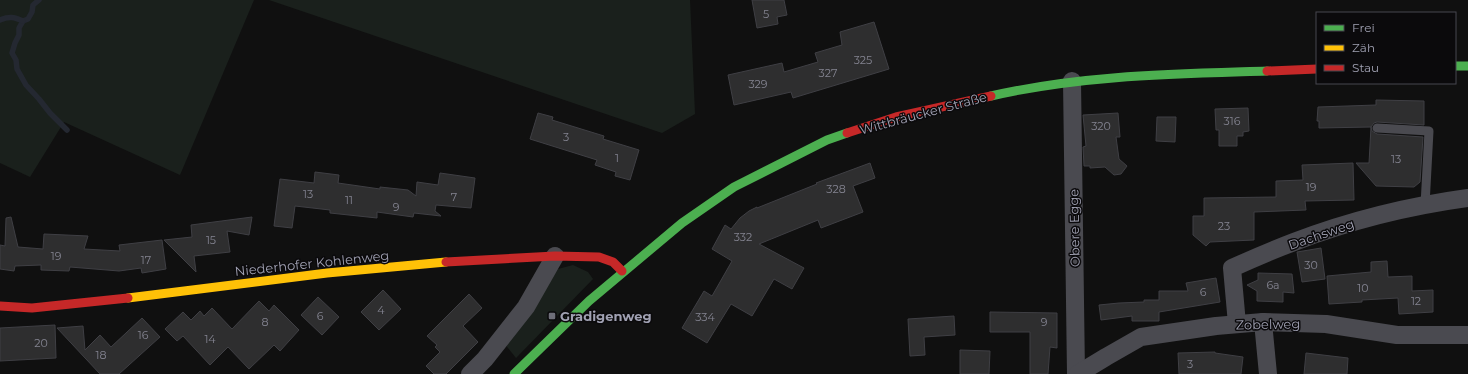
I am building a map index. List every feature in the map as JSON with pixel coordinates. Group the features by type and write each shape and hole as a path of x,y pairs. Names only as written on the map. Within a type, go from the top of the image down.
{"main road":[{"path":"1456,66 1468,66"},
{"name":"Wittbräucker Straße","path":"514,374 622,271 682,222 734,187 827,140 903,115 1016,90 1072,81 1169,74 1316,69"},
{"name":"Niederhofer Kohlenweg","path":"0,306 32,308 97,302 327,272 436,263 555,256 599,257 613,262 622,271"}],"street":[{"name":"Obere Egge","path":"1072,81 1077,374"},
{"name":"Dachsweg","path":"1237,324 1232,268 1294,242 1352,223 1425,205 1468,198"},
{"path":"470,374 485,360 526,307 555,256"},
{"name":"Zobelweg","path":"1077,374 1141,337 1216,326 1263,322 1326,324 1397,335 1468,335"},
{"path":"1263,322 1268,374"}],"lane":[{"path":"1377,128 1429,131 1425,205"}],"shaded area":[{"path":"0,0 254,0 180,175 64,122 30,177 0,163"},
{"path":"269,0 690,0 695,114 662,133"},
{"path":"573,265 588,272 593,279 516,358 504,343 558,269"}],"building":[{"path":"752,0 784,0 787,15 777,17 778,24 757,28"},
{"path":"874,22 889,69 793,98 791,92 734,105 728,75 782,63 784,72 818,62 815,53 842,45 840,32"},
{"path":"1376,100 1424,101 1424,125 1377,122 1371,127 1319,128 1319,121 1317,121 1318,107 1376,105"},
{"path":"1248,108 1249,131 1243,132 1243,136 1237,136 1237,146 1219,146 1219,130 1216,130 1215,109"},
{"path":"538,113 553,117 552,120 604,136 603,139 639,150 630,180 615,176 616,172 595,165 597,160 530,139"},
{"path":"1118,113 1120,137 1116,137 1119,159 1127,166 1121,174 1114,175 1105,167 1090,168 1090,166 1084,166 1083,147 1086,146 1083,115"},
{"path":"1157,117 1176,117 1175,142 1156,141"},
{"path":"1371,127 1372,131 1377,134 1423,137 1420,182 1414,187 1376,186 1356,163 1369,163"},
{"path":"870,163 875,178 853,186 863,212 821,228 818,220 759,244 804,268 792,289 774,279 752,316 731,304 707,343 682,328 704,291 712,296 732,261 712,249 725,225 731,229 740,218 757,207"},
{"path":"1353,163 1354,200 1305,201 1306,210 1254,212 1254,240 1210,242 1206,246 1193,235 1193,216 1204,216 1204,198 1276,197 1276,181 1303,180 1302,165"},
{"path":"315,172 339,175 338,183 380,189 380,187 408,190 416,196 417,182 438,185 440,173 475,178 471,208 436,205 435,211 441,216 414,213 413,217 377,212 377,218 330,213 330,210 295,206 292,228 274,226 280,179 314,183"},
{"path":"11,217 18,247 43,249 44,234 88,236 84,249 120,251 119,245 162,240 166,269 142,273 141,268 119,271 70,267 69,271 41,270 41,265 15,266 14,271 0,269 0,245 5,246 6,218"},
{"path":"252,217 249,235 227,231 230,252 194,256 196,272 164,240 192,237 191,225"},
{"path":"1321,248 1325,279 1302,282 1297,252"},
{"path":"1387,261 1388,277 1412,276 1412,291 1433,290 1433,312 1399,314 1398,298 1329,304 1327,276 1371,272 1371,262"},
{"path":"1258,273 1292,274 1294,293 1283,292 1283,302 1257,301 1257,291 1247,285 1258,280"},
{"path":"1216,278 1220,302 1159,312 1159,321 1132,321 1132,316 1101,320 1099,305 1144,302 1144,300 1159,300 1159,291 1188,291 1186,283"},
{"path":"383,290 401,309 379,330 361,312"},
{"path":"469,294 482,308 463,326 478,342 446,374 434,374 426,366 440,352 435,347 437,345 427,336"},
{"path":"318,297 339,317 322,335 301,315"},
{"path":"259,301 269,311 274,305 299,330 280,351 274,345 249,369 228,347 210,365 183,336 177,341 165,329 183,312 191,320 200,311 204,316 212,308 232,329"},
{"path":"990,312 1057,313 1057,348 1050,347 1048,374 1030,374 1030,332 990,332"},
{"path":"954,316 955,335 924,337 925,355 910,356 908,319"},
{"path":"142,318 160,337 119,374 100,374 57,328 83,326 85,350 100,335 111,347"},
{"path":"55,325 56,358 0,361 0,328"},
{"path":"960,350 990,351 989,374 960,374"},
{"path":"1215,352 1243,357 1241,374 1179,374 1178,353"},
{"path":"1306,353 1348,358 1347,374 1304,374"}],"waterway":[{"path":"39,0 33,5 32,12 28,19 23,21 19,28 19,35 12,53 16,60 17,69 26,85 67,130"},
{"path":"0,20 12,18 23,21"}],"traffic: fast":[{"path":"1456,66 1468,66"},
{"path":"991,96 1025,89 1094,80 1163,75 1267,71"},
{"path":"514,374 589,301 682,223 734,187 827,140 847,133"}],"traffic: slow":[{"path":"128,298 327,273 446,262"}],"traffic: jam":[{"path":"1267,71 1316,69"},
{"path":"847,133 896,117 991,96"},
{"path":"446,262 555,256 599,257 613,262 622,271"},
{"path":"0,306 32,308 128,298"}],"place":[{"name":"Gradigenweg","path":"552,316"}]}
